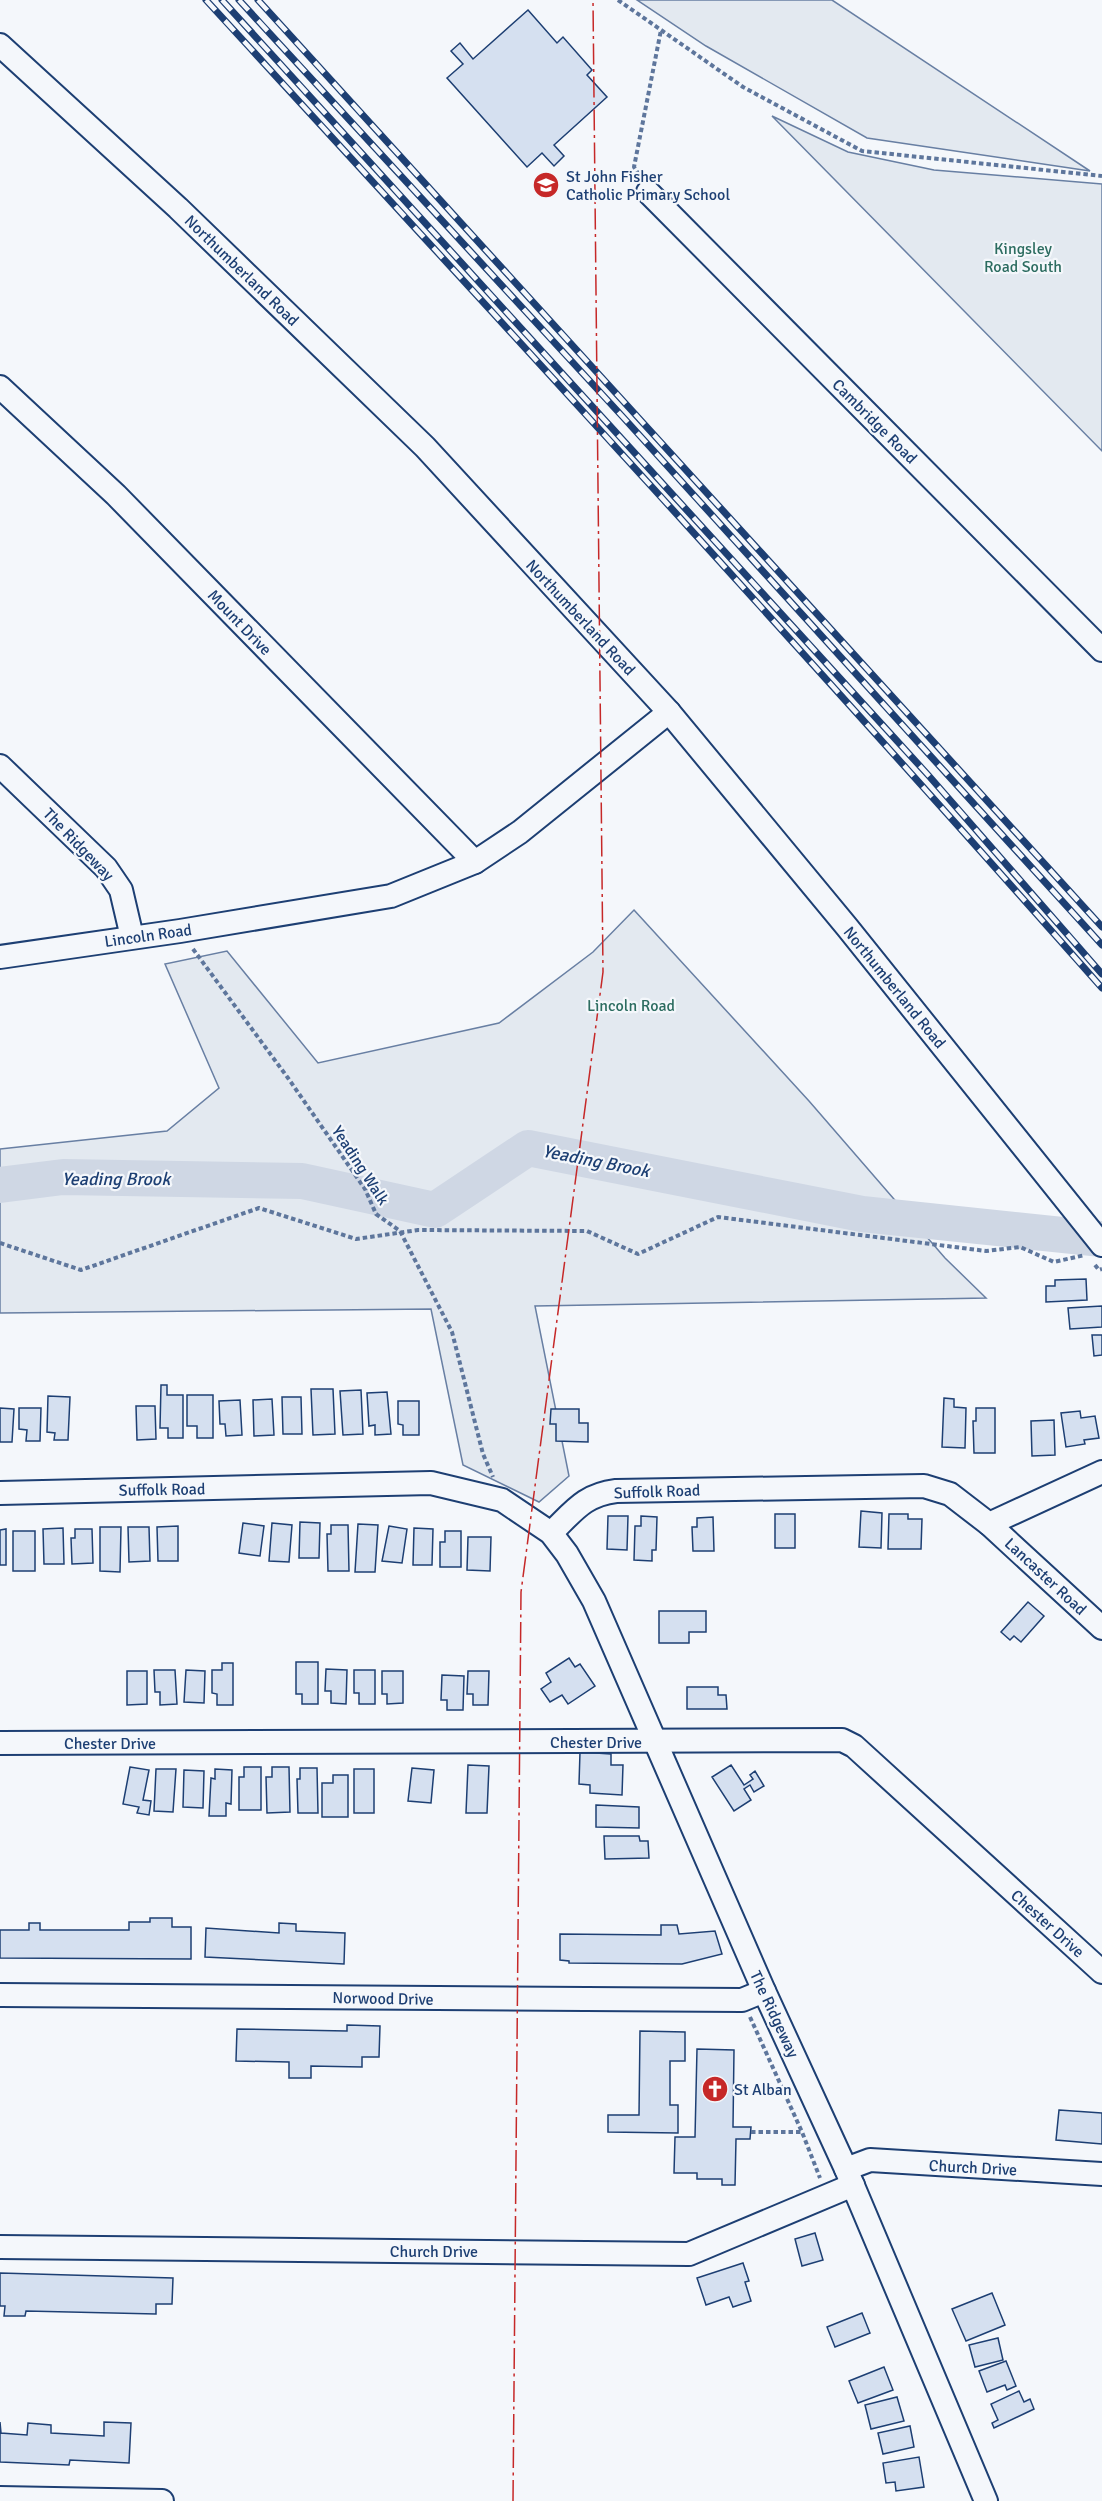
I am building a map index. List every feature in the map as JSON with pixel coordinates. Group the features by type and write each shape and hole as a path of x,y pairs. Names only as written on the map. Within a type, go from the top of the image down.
{"street":[{"name":"Northumberland Road","path":"0,45 178,208 425,447 669,711 847,927 1084,1222 1094,1254"},
{"name":"Cambridge Road","path":"648,192 1102,650"},
{"name":"Mount Drive","path":"0,387 116,495 475,862"},
{"name":"Lincoln Road","path":"0,957 180,931 391,896 475,862 520,832 669,711"},
{"name":"The Ridgeway","path":"0,766 106,868 121,890 132,937"},
{"path":"989,1524 1102,1472"},
{"name":"Suffolk Road","path":"0,1493 431,1483 502,1500 551,1533 583,1502 598,1493 924,1486 950,1494 989,1524"},
{"name":"Lancaster Road","path":"989,1524 1102,1628"},
{"name":"The Ridgeway","path":"551,1533 567,1554 594,1601 764,1991 850,2177 986,2501"},
{"name":"Chester Drive","path":"0,1743 842,1740 854,1746 1102,1972"},
{"name":"Norwood Drive","path":"0,1995 742,2000 764,1991"},
{"name":"Church Drive","path":"0,2247 689,2254 826,2195 870,2160 1102,2174"},
{"path":"0,2498 162,2501"}],"path":[{"path":"618,0 743,87 862,151 1102,176"},
{"path":"648,192 634,167 661,30"},
{"name":"Yeading Walk","path":"180,931 288,1078 365,1189 376,1214 400,1231 452,1332 483,1454 502,1500"},
{"path":"0,1243 81,1270 259,1208 356,1239 400,1231 587,1231 638,1254 718,1217 986,1251 1020,1246 1054,1262 1094,1254 1099,1270 1102,1269"},
{"path":"742,2000 802,2132 826,2195"},
{"path":"751,2132 802,2132"}],"green space":[{"path":"637,0 832,0 1090,171 867,138 706,46"},
{"name":"Kingsley Road South","path":"772,116 848,152 934,170 1102,184 1102,451"},
{"path":"634,910 809,1101 945,1258 986,1298 535,1306 569,1476 539,1502 463,1465 431,1309 0,1313 0,1149 167,1131 219,1088 165,964 227,951 318,1063 499,1023 593,952"}],"building":[{"name":"St John Fisher Catholic Primary School","path":"528,10 557,43 563,37 592,70 587,75 607,97 554,145 564,156 554,166 542,153 527,167 447,78 463,64 451,51 460,43 473,59"},
{"path":"1086,1279 1087,1300 1046,1302 1046,1286 1055,1286 1055,1280"},
{"path":"1102,1306 1102,1327 1070,1329 1068,1308"},
{"path":"1092,1335 1102,1335 1102,1355 1094,1356"},
{"path":"161,1385 167,1385 167,1395 183,1395 183,1438 168,1438 168,1428 160,1428"},
{"path":"311,1389 333,1389 335,1434 313,1435"},
{"path":"361,1390 363,1434 343,1435 340,1391"},
{"path":"387,1392 391,1434 375,1435 375,1425 369,1426 367,1393"},
{"path":"187,1395 213,1395 213,1438 197,1438 197,1426 187,1426"},
{"path":"48,1396 70,1397 68,1440 54,1440 55,1433 47,1432"},
{"path":"282,1397 301,1397 302,1434 283,1434"},
{"path":"944,1398 954,1399 954,1407 966,1408 965,1448 942,1447"},
{"path":"272,1399 274,1435 254,1436 253,1400"},
{"path":"240,1400 242,1435 226,1436 225,1424 220,1424 219,1401"},
{"path":"398,1401 419,1401 419,1435 403,1435 403,1425 398,1424"},
{"path":"136,1406 155,1406 156,1439 137,1440"},
{"path":"0,1408 14,1409 12,1442 0,1442"},
{"path":"19,1408 41,1408 40,1441 26,1441 27,1430 19,1429"},
{"path":"976,1408 995,1408 995,1453 974,1453 973,1421 976,1421"},
{"path":"551,1409 579,1409 579,1423 588,1423 588,1442 556,1441 556,1424 550,1424"},
{"path":"1080,1411 1081,1418 1095,1416 1099,1438 1084,1440 1085,1444 1066,1447 1061,1413"},
{"path":"1054,1420 1055,1455 1032,1456 1031,1421"},
{"path":"861,1511 882,1513 881,1548 859,1547"},
{"path":"775,1514 795,1514 795,1548 775,1548"},
{"path":"889,1514 908,1514 908,1519 922,1519 921,1549 888,1549"},
{"path":"608,1516 628,1516 627,1550 607,1549"},
{"path":"641,1516 657,1517 656,1550 652,1550 652,1561 634,1560 635,1526 641,1526"},
{"path":"713,1517 714,1551 693,1551 692,1527 697,1527 697,1518"},
{"path":"300,1522 320,1523 319,1558 299,1558"},
{"path":"243,1523 264,1526 260,1556 239,1553"},
{"path":"272,1523 292,1525 289,1562 269,1561"},
{"path":"358,1524 378,1525 375,1572 355,1572"},
{"path":"331,1525 348,1525 349,1571 328,1571 327,1534 331,1534"},
{"path":"178,1526 178,1561 158,1561 157,1527"},
{"path":"389,1526 407,1529 402,1563 382,1561"},
{"path":"100,1527 121,1527 120,1572 100,1571"},
{"path":"128,1527 149,1527 150,1561 129,1562"},
{"path":"63,1528 64,1564 44,1564 43,1529"},
{"path":"414,1528 433,1529 432,1565 413,1565"},
{"path":"6,1529 6,1565 0,1565 0,1530"},
{"path":"75,1529 92,1529 93,1563 72,1564 71,1538 75,1538"},
{"path":"13,1531 35,1531 35,1571 13,1571"},
{"path":"445,1531 461,1531 461,1567 440,1567 440,1542 445,1542"},
{"path":"468,1537 491,1537 490,1571 467,1570"},
{"path":"1028,1602 1044,1616 1021,1642 1014,1636 1010,1640 1001,1632"},
{"path":"659,1611 706,1611 706,1632 689,1632 689,1643 659,1643"},
{"path":"569,1658 575,1667 580,1664 595,1686 568,1704 562,1695 550,1702 541,1689 551,1682 546,1673"},
{"path":"296,1662 318,1662 318,1704 302,1704 302,1694 296,1694"},
{"path":"222,1663 233,1663 233,1705 217,1705 217,1694 212,1693 212,1670 222,1670"},
{"path":"326,1669 347,1670 346,1704 331,1703 331,1691 325,1691"},
{"path":"154,1670 175,1670 177,1704 160,1705 160,1692 155,1692"},
{"path":"186,1670 205,1671 204,1703 184,1702"},
{"path":"354,1670 375,1670 375,1704 359,1704 359,1693 354,1693"},
{"path":"127,1671 147,1671 147,1704 127,1705"},
{"path":"382,1671 403,1671 403,1703 387,1704 387,1694 382,1694"},
{"path":"468,1671 489,1671 488,1705 473,1705 473,1694 467,1694"},
{"path":"442,1675 464,1676 463,1710 447,1710 447,1700 441,1700"},
{"path":"687,1687 718,1687 718,1695 726,1695 727,1709 687,1709"},
{"path":"580,1752 611,1754 611,1765 623,1765 622,1795 590,1793 590,1785 579,1784"},
{"path":"468,1765 489,1766 487,1813 466,1813"},
{"path":"731,1765 744,1785 753,1779 750,1775 755,1771 764,1786 754,1792 750,1785 744,1789 751,1800 734,1811 712,1777"},
{"path":"130,1767 149,1770 143,1800 151,1801 149,1815 137,1813 139,1807 123,1804"},
{"path":"244,1767 261,1767 261,1810 239,1810 239,1777 244,1777"},
{"path":"272,1767 289,1767 290,1812 267,1813 266,1777 272,1777"},
{"path":"300,1768 317,1768 318,1813 298,1813 297,1779 300,1779"},
{"path":"412,1768 434,1770 431,1803 408,1801"},
{"path":"156,1769 176,1769 173,1812 154,1811"},
{"path":"215,1769 232,1770 231,1804 226,1803 226,1816 209,1816 211,1778 215,1779"},
{"path":"354,1769 374,1769 374,1813 354,1813"},
{"path":"184,1770 204,1771 203,1808 183,1807"},
{"path":"333,1775 348,1775 348,1817 322,1817 322,1783 333,1783"},
{"path":"596,1805 639,1807 639,1828 596,1827"},
{"path":"604,1836 639,1836 640,1841 648,1841 649,1858 605,1859"},
{"path":"150,1918 172,1918 172,1927 191,1927 191,1959 0,1958 0,1930 29,1930 29,1923 40,1923 40,1930 129,1930 129,1922 150,1922"},
{"path":"279,1923 296,1924 296,1931 345,1933 344,1964 205,1957 206,1928 279,1933"},
{"path":"661,1925 677,1925 679,1934 715,1931 722,1954 682,1964 569,1963 569,1961 560,1960 560,1934 661,1935"},
{"path":"347,2025 380,2026 379,2057 362,2057 362,2067 311,2066 311,2078 289,2078 289,2062 236,2061 237,2029 347,2031"},
{"path":"640,2031 685,2032 685,2061 670,2061 670,2105 678,2105 678,2133 608,2132 608,2115 639,2115"},
{"name":"St Alban","path":"697,2049 734,2050 733,2127 751,2127 750,2139 736,2139 735,2185 722,2185 722,2179 697,2179 697,2173 674,2173 675,2137 695,2137"},
{"path":"1059,2110 1102,2113 1102,2144 1056,2140"},
{"path":"815,2233 823,2260 802,2266 795,2239"},
{"path":"743,2263 749,2281 745,2282 751,2301 733,2307 729,2297 706,2305 697,2278"},
{"path":"0,2273 173,2278 172,2304 156,2304 156,2314 26,2311 25,2316 4,2316 5,2306 0,2306"},
{"path":"992,2293 1005,2325 966,2341 952,2309"},
{"path":"862,2313 870,2333 835,2347 827,2327"},
{"path":"998,2338 1003,2360 975,2367 969,2345"},
{"path":"1006,2361 1016,2386 1007,2390 1005,2385 987,2392 979,2371"},
{"path":"884,2367 893,2390 858,2403 849,2381"},
{"path":"1019,2391 1024,2402 1030,2399 1034,2409 994,2428 992,2423 998,2420 991,2404"},
{"path":"897,2397 904,2421 871,2429 865,2405"},
{"path":"0,2422 1,2433 27,2435 28,2423 51,2425 51,2433 104,2436 104,2422 131,2423 129,2463 70,2460 69,2465 0,2462"},
{"path":"910,2426 914,2447 883,2454 878,2433"},
{"path":"919,2457 924,2487 896,2491 895,2482 886,2483 883,2463"}],"waterway":[{"name":"Yeading Brook","path":"0,1185 63,1177 302,1181 435,1210 528,1148 862,1214 1102,1239"}],"railway":[{"path":"206,0 769,616 1102,988"},
{"path":"222,0 929,776 1102,974"},
{"path":"239,0 622,416 1102,945"},
{"path":"258,0 1102,927"}],"power":[{"path":"513,2501 521,1592 603,972 593,0"}],"place":[{"name":"St John Fisher Catholic Primary School","path":"546,185"},
{"name":"St Alban","path":"715,2089"}]}
